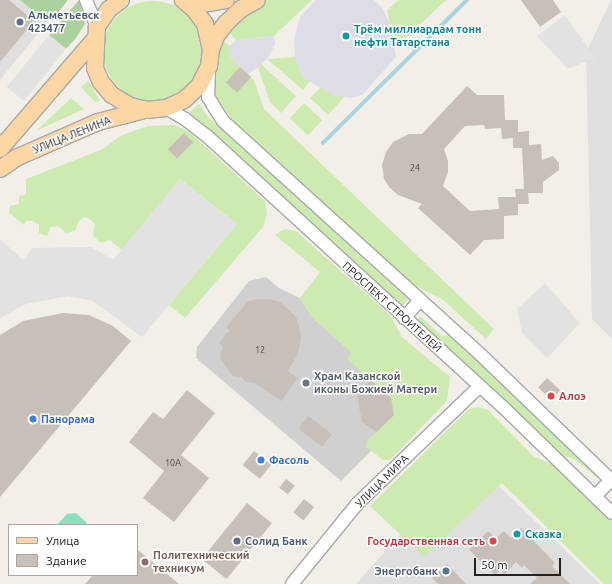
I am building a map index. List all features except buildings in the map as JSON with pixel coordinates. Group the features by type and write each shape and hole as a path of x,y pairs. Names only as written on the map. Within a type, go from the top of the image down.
{"main road":[{"path":"0,149 96,33 109,9 121,0"},
{"path":"184,0 208,3 226,0"},
{"path":"184,0 195,10 205,24 211,50"},
{"path":"96,33 95,68 101,82 112,95 130,106 147,110 166,108 184,100 200,86 209,66 211,50 216,36 226,23 241,9 257,0"},
{"name":"УЛИЦА ЛЕНИНА","path":"0,169 18,157 98,122 147,110"}],"street":[{"path":"86,0 96,33"},
{"path":"209,66 208,97 223,121 481,355 612,480 595,496"},
{"name":"ПРОСПЕКТ СТРОИТЕЛЕЙ","path":"166,108 185,119 207,136 480,386 612,513"},
{"path":"404,318 420,300"},
{"name":"УЛИЦА МИРА","path":"292,584 357,504 480,386"}],"shaded area":[{"path":"0,0 65,0 0,80"},
{"path":"316,0 374,0 383,9 391,26 396,57 362,95 350,98 333,95 304,78 295,57 294,40 300,17"},
{"path":"611,0 612,339 592,319 586,53"},
{"path":"565,15 595,58 568,69 537,36"},
{"path":"49,35 66,49 24,101 7,87"},
{"path":"274,36 275,44 270,55 258,68 247,74 231,58 229,46 236,40"},
{"path":"180,179 237,224 142,337 93,301 68,296 26,304 0,318 0,239 23,260 32,248 91,247 113,260"},
{"name":"Храм Казанской иконы Божией Матери","path":"266,277 279,288 300,298 312,317 414,408 341,481 196,358 197,347 249,281"},
{"path":"545,283 580,323 547,358 522,333 517,309"},
{"path":"469,457 600,584 356,584"}],"green space":[{"path":"20,0 68,0 57,14 46,21"},
{"path":"79,0 85,24 76,38 66,49 49,35"},
{"path":"267,0 312,0 274,36 236,40 227,30 239,16"},
{"path":"398,0 446,0 407,37 393,38 387,11"},
{"path":"153,1 172,5 188,16 199,32 203,51 199,70 188,86 172,97 153,101 134,97 118,86 107,70 103,51 107,32 118,16 134,5"},
{"path":"223,39 229,46 231,58 254,80 264,109 494,329 486,339 442,299 414,285 231,118 215,96 214,79 218,51"},
{"path":"295,57 304,78 310,81 303,90 267,59"},
{"path":"261,64 296,96 281,113 270,102 258,68"},
{"path":"88,81 100,101 95,102 81,87"},
{"path":"321,87 333,95 345,96 328,115 310,98"},
{"path":"71,98 84,109 36,131"},
{"path":"304,103 322,120 308,135 290,118"},
{"path":"199,104 208,117 408,299 402,306 201,122 188,114"},
{"path":"174,125 188,131 265,201 267,214 263,227 185,318 169,305 237,224 180,179 122,250 110,240 101,243 93,236 95,224 90,219 84,217 79,221 75,231 66,233 58,226 51,227 47,236 39,233 39,225 33,221 26,221 24,225 9,213 10,206 19,204 19,196 26,195 26,179 103,149 120,136 148,126"},
{"path":"284,229 296,231 390,315 402,337 450,377 447,401 390,460 383,460 366,447 367,441 394,415 391,398 347,359 351,352 312,317 300,298 320,272 275,235"},
{"path":"420,316 442,336 450,335 599,475 596,477 576,460 564,456 417,320"},
{"path":"478,407 488,410 533,456 556,466 612,520 612,584 604,584 502,483 424,557 370,506 469,409"},
{"path":"76,513 86,522 86,524 58,524 67,514"}],"waterway":[{"path":"323,143 467,0"}],"place":[{"name":"Альметьевск 423477","path":"20,22"},
{"name":"Трём миллиардам тонн нефти Татарстана","path":"346,36"},
{"name":"Храм Казанской иконы Божией Матери","path":"306,383"},
{"name":"Алоэ","path":"551,396"},
{"name":"Панорама","path":"33,419"},
{"name":"Фасоль","path":"261,460"},
{"name":"Сказка","path":"517,534"},
{"name":"Солид Банк","path":"237,541"},
{"name":"Государственная сеть","path":"493,541"},
{"name":"Политехнический техникум","path":"145,562"},
{"name":"Энергобанк","path":"446,571"}]}
